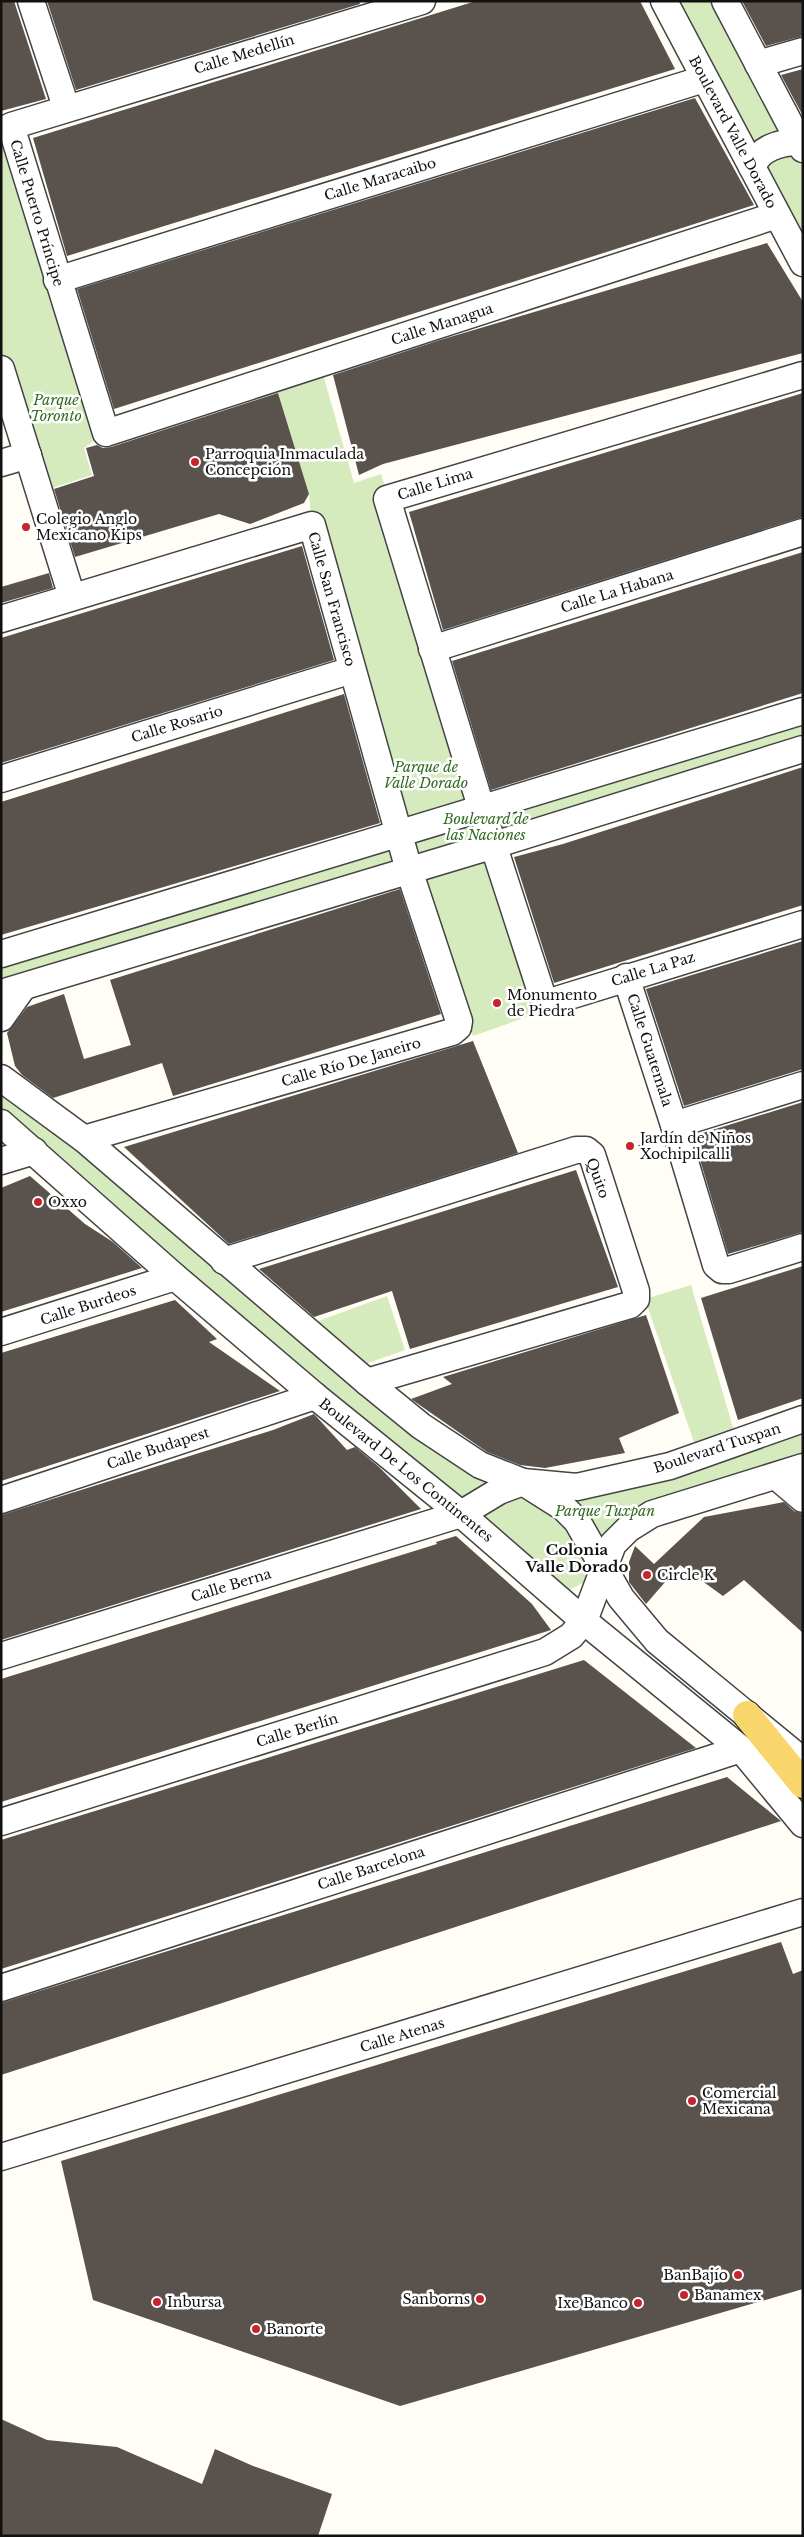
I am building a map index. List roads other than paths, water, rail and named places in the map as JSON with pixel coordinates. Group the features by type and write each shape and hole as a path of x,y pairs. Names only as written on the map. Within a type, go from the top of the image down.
{"main road":[{"path":"747,1716 803,1784"}],"street":[{"path":"31,1 66,107"},
{"name":"Calle Medellín","path":"66,107 422,1"},
{"name":"Boulevard Valle Dorado","path":"664,1 777,215 800,251"},
{"path":"725,1 801,145 774,146 763,152 752,167"},
{"path":"758,64 803,51"},
{"name":"Calle Maracaibo","path":"57,280 704,79"},
{"name":"Calle Puerto Príncipe","path":"66,107 11,126 57,280 106,433"},
{"name":"Calle Managua","path":"106,433 777,215"},
{"path":"1,369 72,597"},
{"name":"Calle Lima","path":"494,845 432,649 388,498 803,375"},
{"path":"1,463 28,455"},
{"name":"Calle San Francisco","path":"1,619 312,525 408,870"},
{"name":"Calle La Habana","path":"432,649 803,532"},
{"name":"Calle Rosario","path":"1,778 352,670"},
{"path":"1,954 803,711"},
{"path":"1,1018 12,990 494,845 803,749"},
{"name":"Calle La Paz","path":"494,845 542,995 547,1000 553,1001 803,924"},
{"name":"Calle Río De Janeiro","path":"84,1139 452,1032 458,1027 459,1021 408,870"},
{"name":"Calle Guatemala","path":"626,977 674,1125 716,1265 722,1270 729,1270 803,1247"},
{"path":"3,1074 84,1139 224,1261 421,1426 480,1465 523,1482 546,1494 577,1521 602,1568 631,1612 657,1641 803,1761"},
{"path":"674,1125 803,1085"},
{"name":"Boulevard De Los Continentes","path":"1,1123 175,1277 315,1396 461,1514 584,1621 741,1749 803,1824"},
{"name":"Quito","path":"224,1261 576,1150 586,1150 592,1155 636,1291 636,1299 630,1305 367,1382"},
{"path":"1,1161 34,1151"},
{"name":"Calle Burdeos","path":"1,1332 175,1277"},
{"name":"Calle Budapest","path":"1,1500 315,1396"},
{"name":"Boulevard Tuxpan","path":"461,1514 499,1490 523,1482 577,1487 670,1466 803,1419"},
{"path":"584,1621 602,1568 613,1544 628,1529 652,1514 803,1468"},
{"path":"776,1476 803,1499"},
{"name":"Calle Berna","path":"1,1656 461,1514"},
{"name":"Calle Berlín","path":"1,1822 545,1652 571,1636 584,1621"},
{"name":"Calle Barcelona","path":"1,1988 741,1749"},
{"name":"Calle Atenas","path":"1,2157 803,1912"}],"place":[{"name":"Parroquia Inmaculada Concepción","path":"195,462"},
{"name":"Colegio Anglo Mexicano Kips","path":"26,527"},
{"name":"Monumento de Piedra","path":"497,1003"},
{"name":"Jardín de Niños Xochipilcalli","path":"630,1146"},
{"name":"Oxxo","path":"38,1202"},
{"name":"Circle K","path":"647,1575"},
{"name":"Comercial Mexicana","path":"692,2101"},
{"name":"BanBajío","path":"738,2275"},
{"name":"Banamex","path":"684,2295"},
{"name":"Sanborns","path":"480,2299"},
{"name":"Inbursa","path":"157,2302"},
{"name":"Ixe Banco","path":"638,2303"},
{"name":"Banorte","path":"256,2329"}],"district":[{"name":"Colonia Valle Dorado","path":"577,1558"}],"park label":[{"name":"Parque Toronto","path":"56,408"},
{"name":"Parque de Valle Dorado","path":"426,776"},
{"name":"Boulevard de las Naciones","path":"486,828"},
{"name":"Parque Tuxpan","path":"605,1511"}]}
